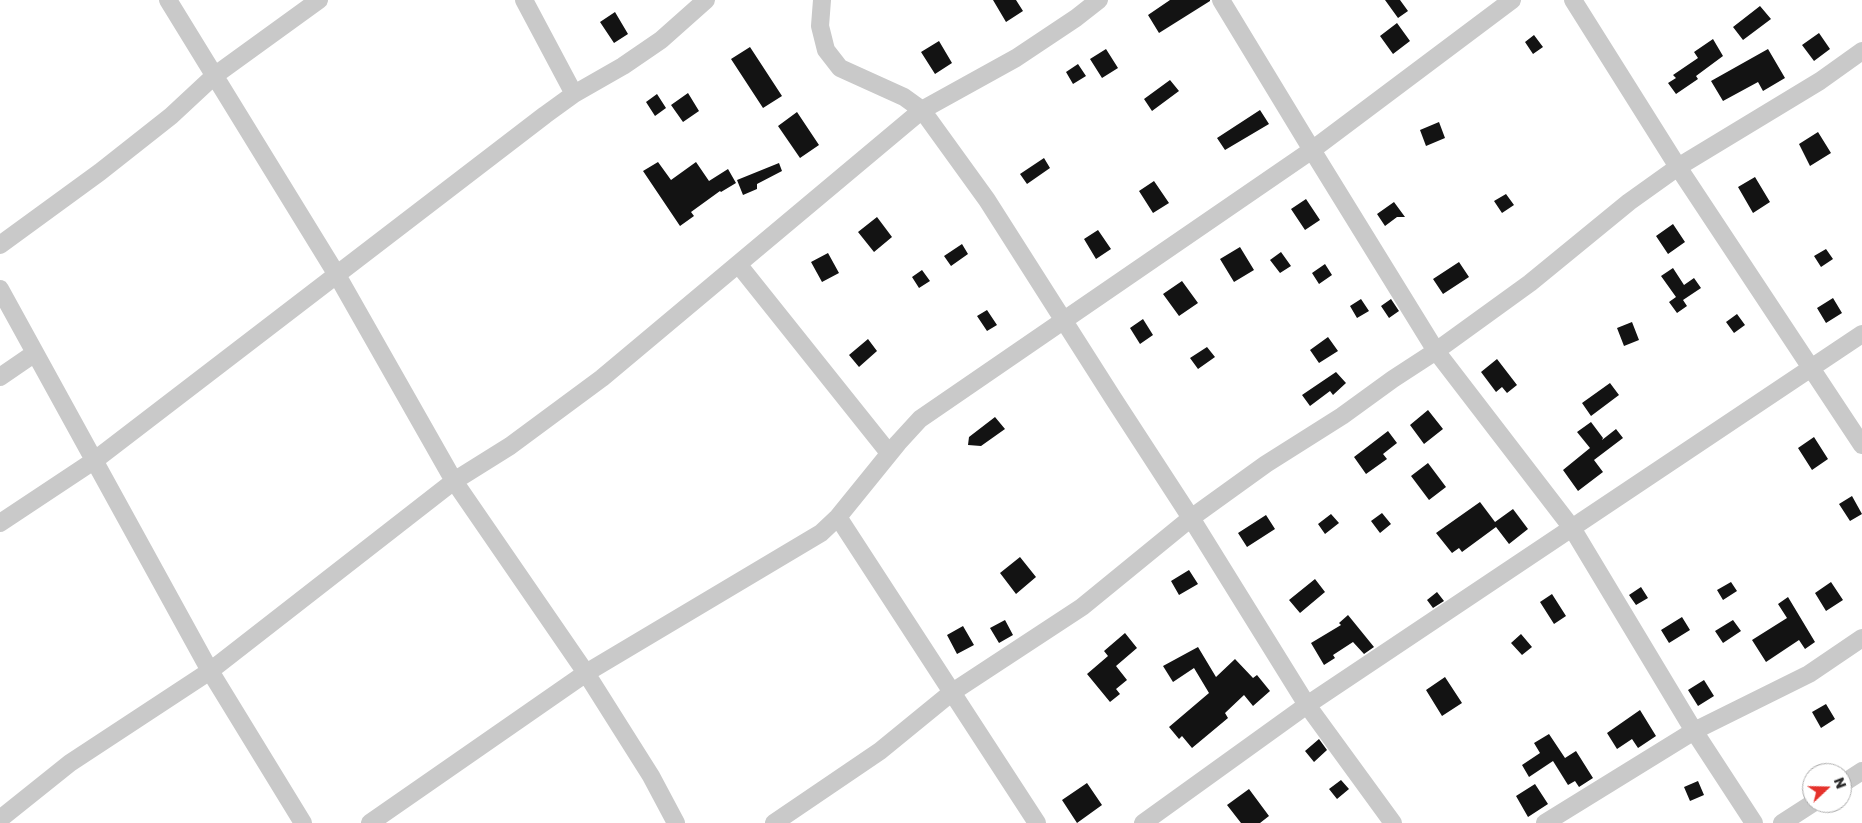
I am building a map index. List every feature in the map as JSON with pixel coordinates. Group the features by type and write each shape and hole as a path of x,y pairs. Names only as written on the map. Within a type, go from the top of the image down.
{"street":[{"path":"168,0 337,275 454,481 586,674 651,776 676,823"},
{"path":"0,245 100,172 171,116 214,76 319,0"},
{"path":"524,0 574,94"},
{"path":"0,523 95,460 574,94 623,66 653,45 706,0"},
{"path":"822,0 820,26 826,50 840,68 904,97 922,110 987,200 1192,518 1307,705 1393,823"},
{"path":"0,820 70,763 210,671 454,481 510,446 602,378 922,110 1016,58 1076,18 1099,0"},
{"path":"1221,0 1436,351 1572,528 1694,730 1754,823"},
{"path":"370,823 586,674 821,533 838,518 889,453 920,419 1312,150 1512,0"},
{"path":"1572,0 1678,167 1862,445"},
{"path":"774,823 880,750 951,693 1082,607 1192,518 1266,464 1342,416 1530,283 1630,202 1678,167 1820,81 1862,51"},
{"path":"738,264 889,453"},
{"path":"0,289 210,671 303,823"},
{"path":"1143,823 1307,705 1862,334"},
{"path":"0,377 35,352"},
{"path":"838,518 1037,823"},
{"path":"1545,823 1694,730 1810,674 1862,638"},
{"path":"1782,823 1802,810"}],"building":[{"path":"993,0 1016,0 1023,11 1006,22"},
{"path":"1170,0 1210,1 1159,33 1148,15"},
{"path":"1385,0 1400,0 1408,11 1398,18"},
{"path":"1760,6 1771,19 1743,40 1733,27"},
{"path":"615,12 628,34 614,43 600,22"},
{"path":"1397,23 1410,41 1393,54 1380,36"},
{"path":"1819,33 1830,49 1814,61 1802,45"},
{"path":"1534,35 1543,47 1533,54 1525,42"},
{"path":"1713,39 1723,56 1696,76 1698,79 1676,94 1668,83 1676,78 1673,75 1698,58 1694,52"},
{"path":"939,41 952,63 935,74 921,52"},
{"path":"750,47 782,96 763,108 731,59"},
{"path":"1106,49 1118,68 1102,78 1090,59"},
{"path":"1768,49 1785,78 1763,91 1758,82 1723,101 1711,81"},
{"path":"1078,64 1086,76 1073,84 1066,72"},
{"path":"1170,80 1179,91 1152,111 1144,99"},
{"path":"688,93 699,111 683,122 671,105"},
{"path":"657,94 666,108 655,116 646,102"},
{"path":"1260,110 1269,124 1225,150 1217,138"},
{"path":"797,112 819,145 800,158 778,126"},
{"path":"1439,122 1445,138 1426,146 1420,130"},
{"path":"1818,132 1831,153 1810,166 1799,144"},
{"path":"1044,158 1050,168 1027,184 1020,174"},
{"path":"658,162 671,180 696,162 709,181 728,169 736,183 720,191 691,212 694,216 680,226 643,171"},
{"path":"779,163 782,171 757,184 757,189 743,195 737,180"},
{"path":"1755,177 1770,202 1753,213 1738,187"},
{"path":"1154,181 1169,203 1153,213 1139,191"},
{"path":"1506,194 1514,205 1502,213 1494,201"},
{"path":"1306,199 1320,220 1305,230 1291,209"},
{"path":"1394,202 1405,217 1397,217 1385,226 1377,214"},
{"path":"877,217 892,237 874,252 858,232"},
{"path":"1673,224 1685,242 1668,254 1656,236"},
{"path":"1098,230 1111,249 1096,259 1084,239"},
{"path":"962,244 968,254 951,266 944,256"},
{"path":"1240,247 1254,270 1234,282 1220,259"},
{"path":"1826,249 1833,259 1821,267 1814,256"},
{"path":"1281,252 1291,266 1280,273 1270,260"},
{"path":"828,253 839,273 822,282 811,262"},
{"path":"1459,262 1469,277 1443,294 1433,279"},
{"path":"1325,264 1332,275 1319,284 1312,273"},
{"path":"1673,268 1684,285 1694,278 1701,288 1683,300 1687,306 1677,313 1669,302 1676,297 1661,276"},
{"path":"922,270 930,281 919,288 912,277"},
{"path":"1182,281 1198,303 1179,316 1163,294"},
{"path":"1833,298 1842,313 1826,323 1817,308"},
{"path":"1361,299 1369,311 1357,318 1350,306"},
{"path":"1391,299 1399,311 1389,318 1381,306"},
{"path":"987,310 997,325 987,331 977,316"},
{"path":"1737,314 1745,325 1734,333 1726,322"},
{"path":"1143,319 1153,335 1140,344 1130,328"},
{"path":"1632,322 1639,340 1624,346 1617,328"},
{"path":"1328,337 1338,351 1319,363 1310,350"},
{"path":"868,339 877,351 859,367 849,355"},
{"path":"1207,347 1215,357 1198,369 1190,358"},
{"path":"1497,359 1517,385 1507,393 1502,387 1496,392 1481,372"},
{"path":"1336,372 1346,383 1333,395 1330,391 1310,406 1302,395"},
{"path":"1610,383 1619,395 1591,416 1582,403"},
{"path":"1428,410 1443,429 1424,444 1410,425"},
{"path":"995,417 1005,429 981,446 968,445 969,437"},
{"path":"1591,422 1603,438 1602,440 1616,429 1623,438 1594,460 1603,472 1578,491 1563,470 1590,448 1577,432"},
{"path":"1388,431 1397,443 1383,454 1387,459 1366,474 1354,457"},
{"path":"1814,437 1828,459 1812,470 1798,448"},
{"path":"1428,463 1446,487 1429,500 1411,476"},
{"path":"1852,496 1862,514 1850,521 1839,504"},
{"path":"1480,502 1495,522 1513,509 1528,529 1509,544 1496,527 1462,552 1459,548 1452,553 1436,533"},
{"path":"1382,513 1391,524 1380,533 1371,521"},
{"path":"1331,514 1339,523 1325,534 1318,524"},
{"path":"1266,515 1275,529 1247,547 1238,533"},
{"path":"1020,557 1036,577 1016,594 1000,573"},
{"path":"1189,570 1198,584 1179,595 1171,581"},
{"path":"1315,579 1325,592 1300,613 1289,600"},
{"path":"1731,582 1737,591 1723,600 1717,590"},
{"path":"1831,582 1843,600 1826,611 1815,593"},
{"path":"1641,587 1648,598 1636,605 1629,595"},
{"path":"1437,592 1444,601 1433,608 1427,600"},
{"path":"1552,594 1566,616 1554,624 1540,602"},
{"path":"1788,597 1815,642 1805,649 1799,640 1766,662 1752,640 1787,618 1778,604"},
{"path":"1348,615 1374,647 1364,654 1353,642 1333,655 1335,658 1324,665 1311,643 1341,625 1339,623"},
{"path":"1682,617 1690,630 1669,643 1661,630"},
{"path":"1005,620 1013,635 999,643 990,628"},
{"path":"1733,620 1741,631 1723,643 1715,631"},
{"path":"963,626 974,645 957,654 947,635"},
{"path":"1125,633 1137,648 1116,666 1127,680 1116,689 1120,694 1110,702 1087,674 1108,656 1104,651"},
{"path":"1521,634 1532,647 1522,655 1511,643"},
{"path":"1198,647 1216,677 1235,659 1253,678 1257,675 1270,691 1253,706 1244,695 1225,713 1228,718 1192,748 1182,736 1179,739 1169,727 1209,693 1194,668 1173,682 1163,666"},
{"path":"1445,677 1462,703 1442,716 1426,690"},
{"path":"1704,680 1714,696 1698,706 1688,690"},
{"path":"1826,704 1835,719 1821,728 1812,712"},
{"path":"1640,710 1656,736 1638,748 1632,739 1617,749 1607,733"},
{"path":"1549,734 1565,758 1576,751 1593,778 1579,787 1575,781 1568,785 1553,761 1529,777 1522,765 1540,753 1534,743"},
{"path":"1319,739 1327,750 1314,762 1305,751"},
{"path":"1341,780 1349,789 1337,799 1329,789"},
{"path":"1698,781 1704,795 1690,801 1684,787"},
{"path":"1087,783 1102,805 1077,823 1062,800"},
{"path":"1535,784 1548,804 1528,817 1516,796"},
{"path":"1249,789 1269,816 1260,823 1241,823 1227,805"}]}
